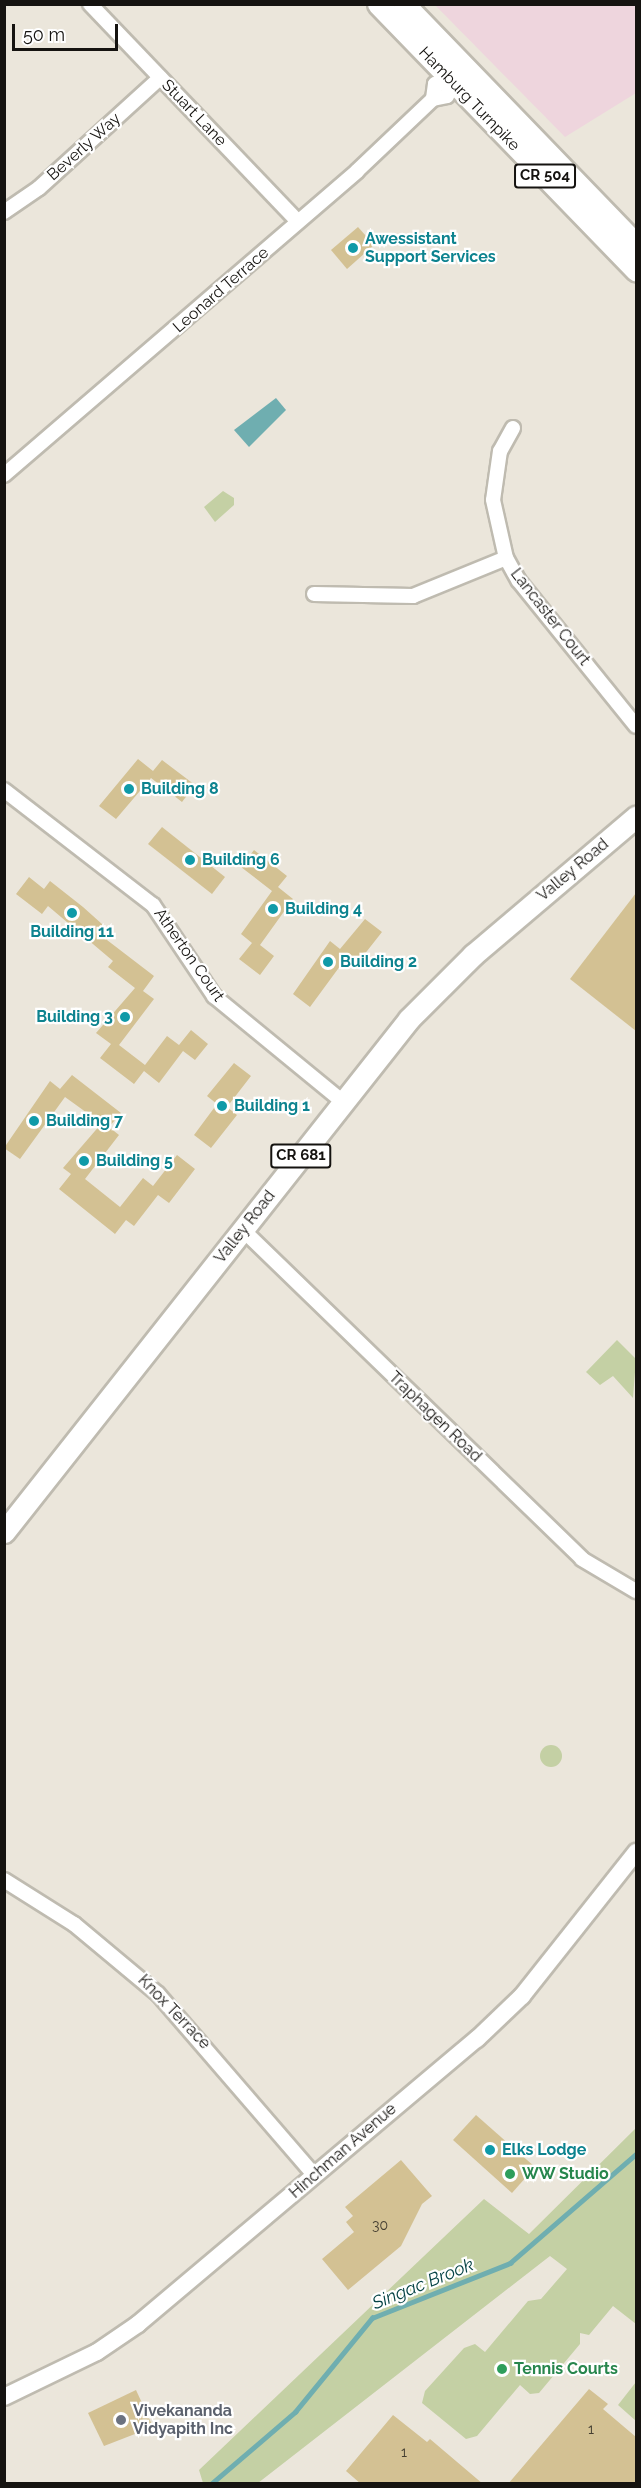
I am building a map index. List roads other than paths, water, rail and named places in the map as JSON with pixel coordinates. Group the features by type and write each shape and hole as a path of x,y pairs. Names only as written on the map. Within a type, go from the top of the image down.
{"main road":[{"name":"Hamburg Turnpike","path":"378,4 636,270"},
{"name":"CR 504","path":"404,4 636,244"},
{"name":"Valley Road","path":"4,1532 343,1102 433,992 636,817"}],"street":[{"name":"Stuart Lane","path":"90,4 298,222"},
{"name":"Beverly Way","path":"4,212 39,188 160,78"},
{"name":"Leonard Terrace","path":"4,476 298,222 433,99 435,84 453,82"},
{"name":"Lancaster Court","path":"513,428 500,451 493,500 506,558 519,581 636,726"},
{"path":"314,594 413,596 506,558"},
{"name":"Atherton Court","path":"4,789 153,905 214,996 343,1102"},
{"name":"Traphagen Road","path":"243,1230 582,1559 636,1591"},
{"name":"Hinchman Avenue","path":"4,2397 98,2352 138,2324 504,2014 636,1852"},
{"name":"Knox Terrace","path":"4,1880 74,1924 158,1994 314,2175"}],"water":[{"path":"276,398 286,410 249,447 234,430"}],"waterway":[{"name":"Singac Brook","path":"211,2484 295,2412 372,2318 510,2263 636,2154"}],"place":[{"name":"Awessistant Support Services","path":"353,248"},
{"name":"Building 8","path":"129,789"},
{"name":"Building 6","path":"190,860"},
{"name":"Building 4","path":"273,909"},
{"name":"Building 11","path":"72,913"},
{"name":"Building 2","path":"328,962"},
{"name":"Building 3","path":"125,1017"},
{"name":"Building 1","path":"222,1106"},
{"name":"Building 7","path":"34,1121"},
{"name":"Building 5","path":"84,1161"},
{"name":"Elks Lodge","path":"490,2150"},
{"name":"WW Studio","path":"510,2174"},
{"name":"Tennis Courts","path":"502,2369"},
{"name":"Vivekananda Vidyapith Inc","path":"121,2420"}]}
